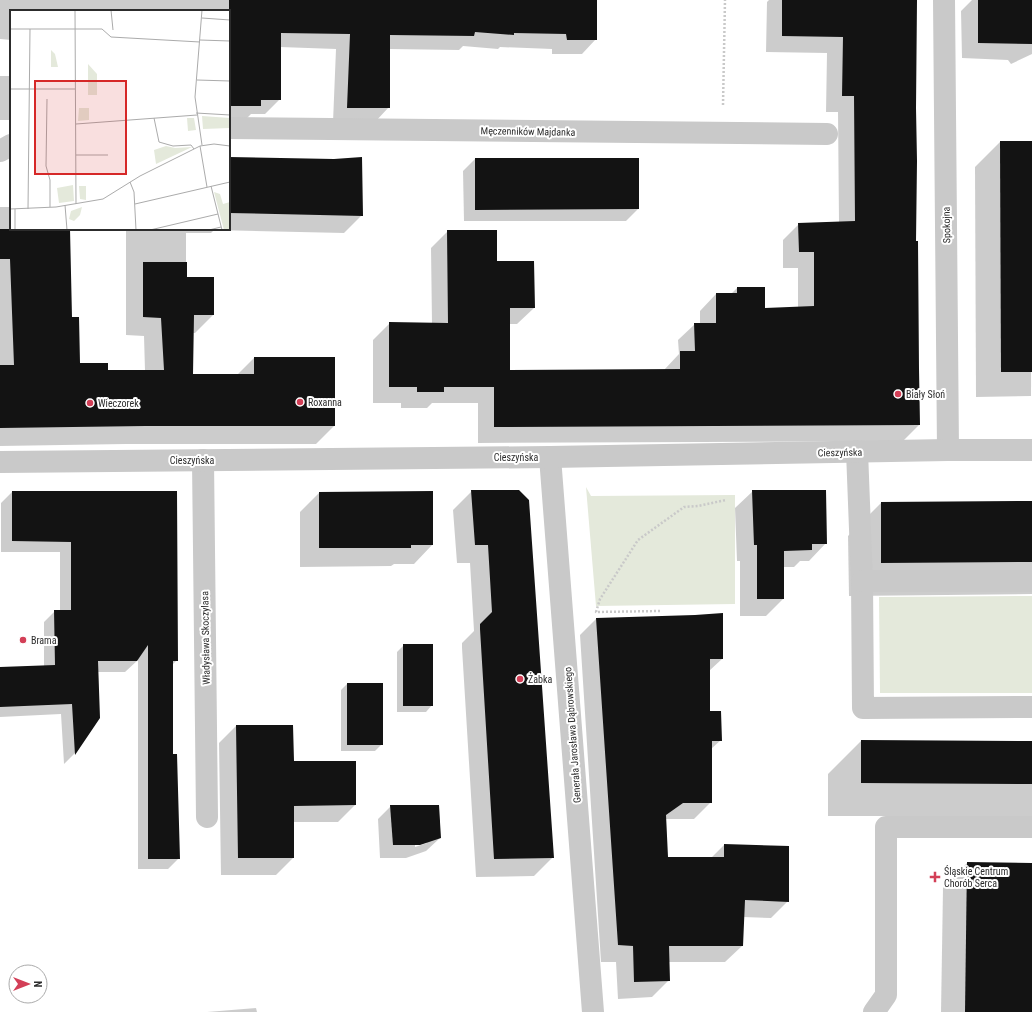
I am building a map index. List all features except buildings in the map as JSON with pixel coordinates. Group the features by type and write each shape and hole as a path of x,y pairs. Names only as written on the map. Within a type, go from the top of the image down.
{"street":[{"name":"Spokojna","path":"944,0 948,450"},
{"name":"Męczenników Majdanka","path":"230,128 827,134"},
{"path":"0,151 10,146"},
{"name":"Cieszyńska","path":"0,462 550,457 857,451 1032,450"},
{"path":"857,451 862,581 863,708 1032,707"},
{"name":"Generała Jarosława Dąbrowskiego","path":"550,457 593,1012"},
{"name":"Władysława Skoczylasa","path":"203,460 206,817"},
{"path":"862,581 1032,581"},
{"path":"874,1012 886,995 886,826 1032,827"}],"path":[{"path":"722,133 724,0"},
{"path":"660,611 596,612 600,599 638,540 684,507 698,506 726,500"}],"shaded area":[{"path":"586,487 591,496 735,495 735,604 596,606"},
{"path":"1032,596 1032,693 880,693 879,597"}],"place":[{"name":"Biały Słoń","path":"898,394"},
{"name":"Roxanna","path":"300,402"},
{"name":"Wieczorek","path":"90,403"},
{"name":"Brama","path":"23,640"},
{"name":"Żabka","path":"520,679"},
{"name":"Śląskie Centrum Chorób Serca","path":"935,877"}]}
